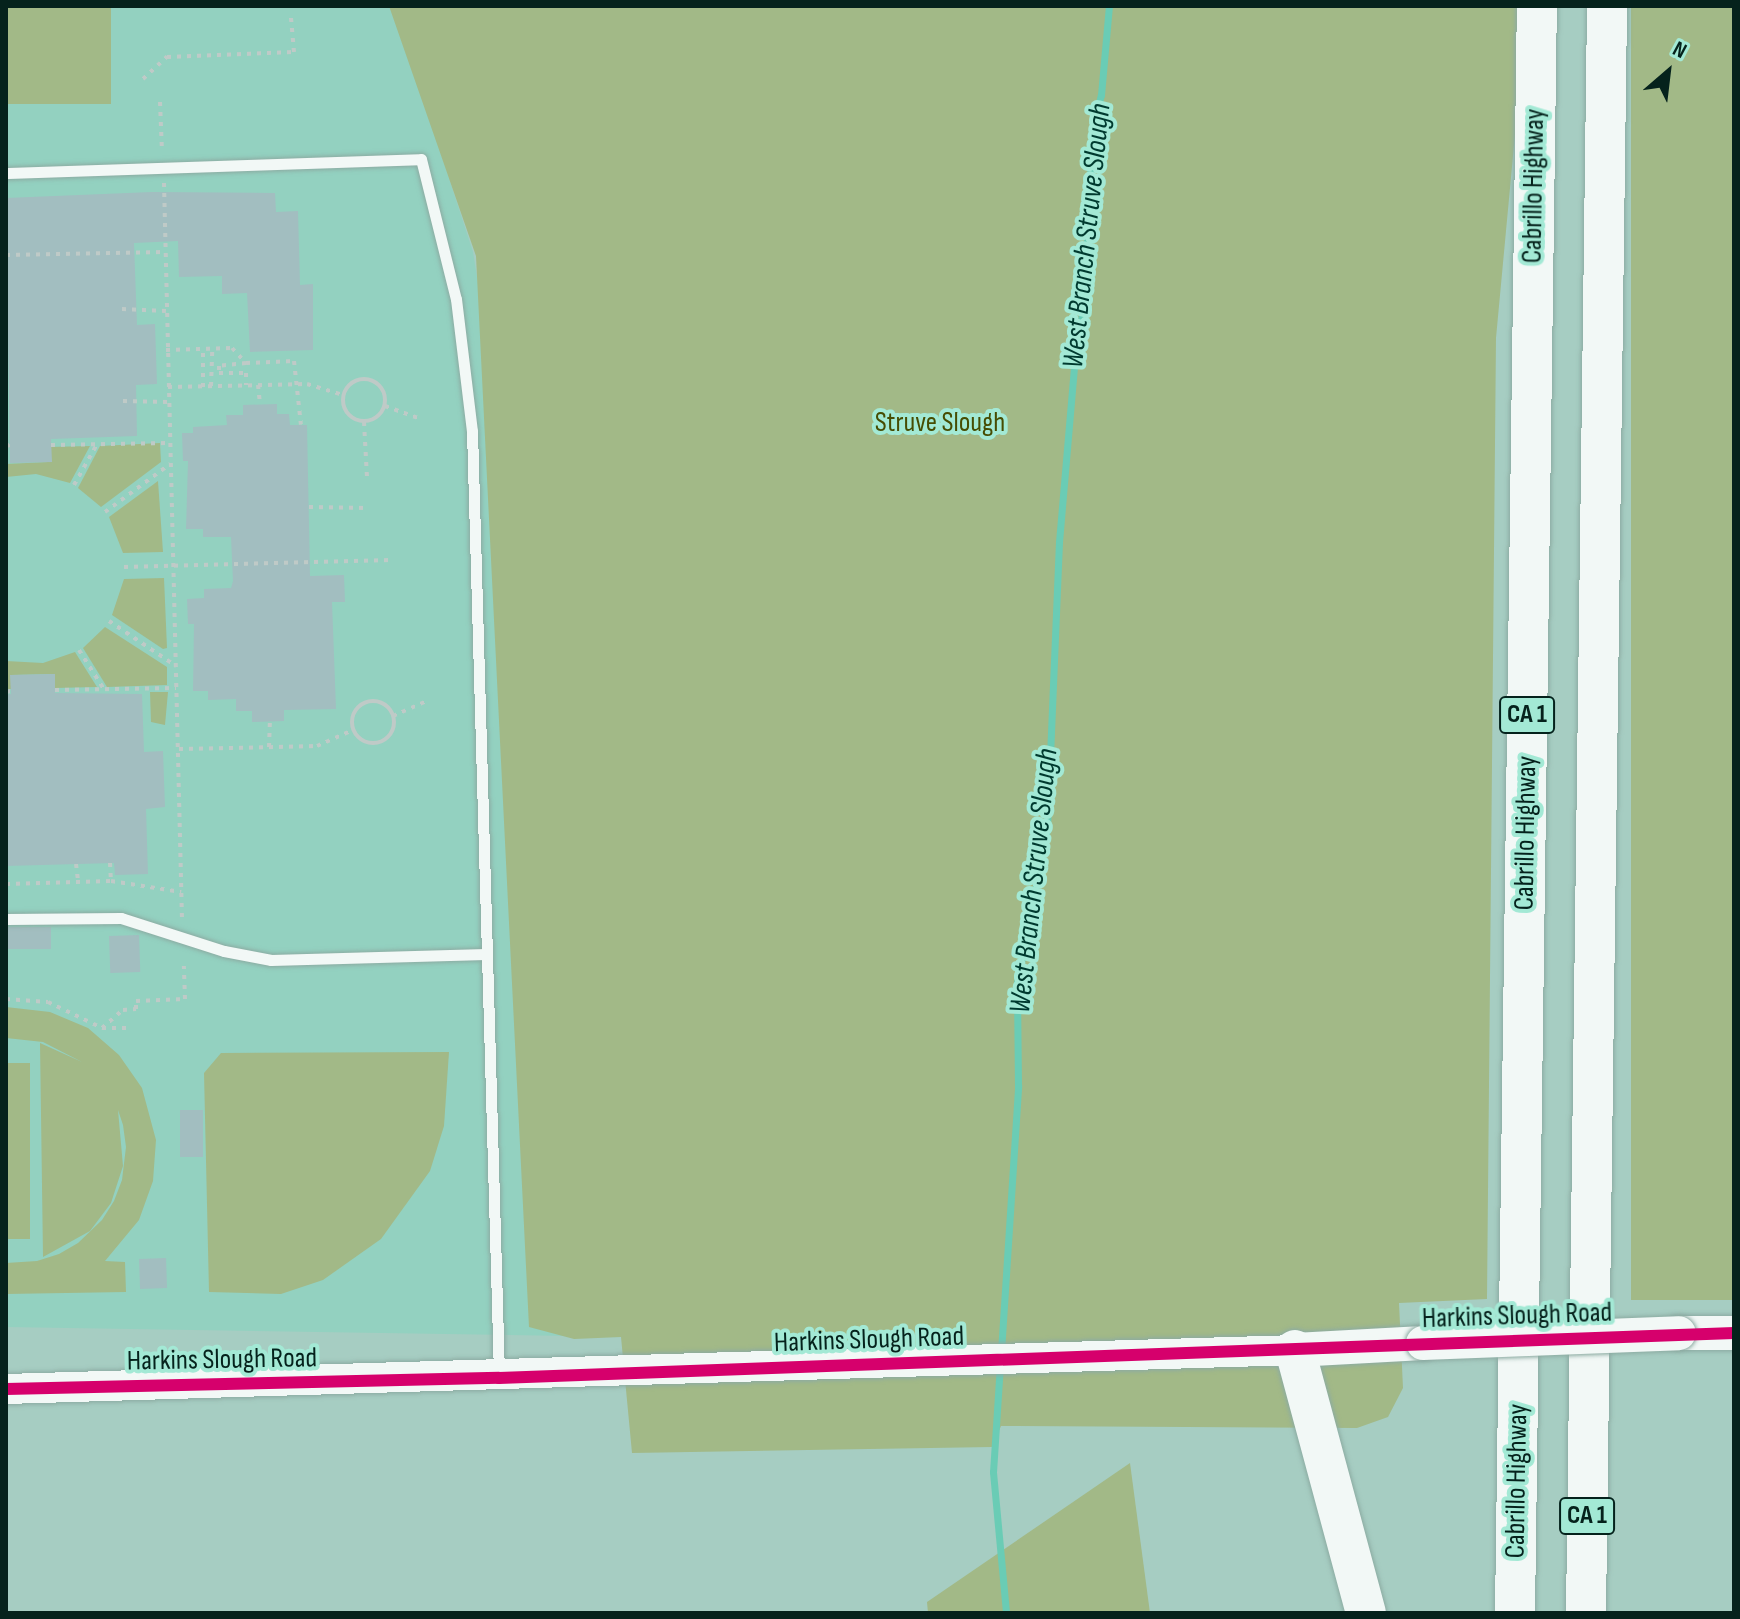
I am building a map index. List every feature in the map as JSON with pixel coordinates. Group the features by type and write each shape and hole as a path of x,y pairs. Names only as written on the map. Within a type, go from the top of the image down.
{"highway":[{"name":"Cabrillo Highway","path":"1515,1613 1537,6"},
{"name":"CA 1","path":"1586,1613 1607,6"},
{"path":"1295,1350 1366,1613"}],"main road":[{"name":"Harkins Slough Road","path":"1295,1350 1734,1333"}],"street":[{"name":"Harkins Slough Road","path":"6,1389 499,1378 1295,1350"}],"lane":[{"path":"6,173 421,159 450,264 471,412 499,1378"},
{"path":"6,919 121,918 224,951 271,960 486,954"}],"path":[{"path":"143,79 167,57 294,52 291,14"},
{"path":"160,102 161,144"},
{"path":"164,182 182,920"},
{"path":"6,255 165,252"},
{"path":"122,309 166,311"},
{"path":"166,350 232,348 246,363"},
{"path":"203,349 203,387"},
{"path":"211,386 212,349"},
{"path":"246,385 246,373 219,373 219,366 294,361 301,425"},
{"path":"369,380 384,392 385,406 377,417 364,422 346,412 344,395 355,381 369,380"},
{"path":"168,387 296,384 344,395"},
{"path":"258,385 260,404"},
{"path":"123,401 168,402"},
{"path":"385,406 420,419"},
{"path":"364,422 367,477"},
{"path":"51,445 169,443"},
{"path":"74,485 96,446"},
{"path":"105,512 170,464"},
{"path":"309,507 368,508"},
{"path":"124,567 392,560"},
{"path":"109,621 176,666"},
{"path":"79,650 105,691"},
{"path":"55,690 176,688"},
{"path":"367,702 386,705 393,716 393,730 383,741 362,741 353,730 352,716 367,702"},
{"path":"393,716 425,702"},
{"path":"269,747 270,722"},
{"path":"179,749 317,746 353,730"},
{"path":"110,863 111,881"},
{"path":"76,864 78,881"},
{"path":"6,884 111,881 181,892"},
{"path":"102,1028 123,1010 136,1009 136,1001 185,999 184,966"},
{"path":"6,999 48,1002 102,1028 129,1028"}],"shaded area":[{"path":"6,6 393,6 473,252 552,740 627,1337 6,1327"}],"green space":[{"path":"6,6 111,6 111,104 6,104"},
{"name":"Struve Slough","path":"389,6 1527,6 1496,338 1487,1299 1399,1303 1403,1388 1388,1417 1357,1428 1001,1426 992,1447 632,1453 621,1337 574,1339 529,1327 476,256"},
{"path":"1631,6 1734,6 1734,1300 1631,1300"},
{"path":"160,443 161,462 101,507 78,488 100,446"},
{"path":"90,446 70,483 36,474 6,477 6,464 48,462 48,447"},
{"path":"158,481 163,552 123,553 109,517"},
{"path":"164,578 167,648 163,649 112,615 124,579"},
{"path":"105,627 167,667 167,685 107,687 83,648"},
{"path":"75,652 97,687 55,688 54,674 11,675 11,689 6,689 6,661 43,663"},
{"path":"150,692 168,692 165,725 151,722"},
{"path":"6,1007 50,1012 88,1028 119,1055 142,1088 156,1140 153,1181 139,1220 105,1261 125,1262 126,1292 6,1294 6,1263 37,1261 59,1254 78,1243 102,1220 114,1201 122,1180 126,1147 118,1110 123,1166 111,1203 90,1231 43,1257 40,1043 82,1062 43,1042 6,1038"},
{"path":"449,1052 444,1126 430,1171 381,1239 323,1280 281,1294 209,1292 204,1073 221,1053"},
{"path":"6,1063 30,1063 30,1239 6,1239"},
{"path":"1130,1463 1150,1613 928,1613 927,1602"}],"building":[{"path":"152,192 275,193 276,212 298,211 300,285 313,284 313,350 250,352 247,293 222,294 222,276 179,277 178,241 134,243 137,325 155,324 157,384 136,385 137,436 51,439 52,462 10,463 6,198"},
{"path":"277,404 277,414 289,414 290,425 307,425 310,576 344,575 345,602 332,602 336,709 284,710 284,721 252,722 252,711 236,711 236,699 208,700 208,691 193,691 194,624 188,624 187,599 204,598 204,589 231,588 233,581 231,537 203,537 203,529 186,529 188,461 183,461 182,433 193,433 193,427 227,425 226,415 243,415 243,405"},
{"path":"55,674 55,693 142,694 144,752 163,751 165,807 146,809 148,874 115,875 114,863 6,866 6,695 11,694 10,675"},
{"path":"6,927 51,927 51,949 6,949"},
{"path":"139,935 140,972 110,973 109,936"},
{"path":"180,1110 203,1110 203,1157 180,1157"},
{"path":"166,1258 167,1288 140,1289 139,1259"}],"waterway":[{"name":"West Branch Struve Slough","path":"1001,1352 1018,1086 1017,983 1047,828 1059,542 1076,343 1084,305 1092,133 1101,95 1109,6"},
{"name":"West Branch Struve Slough","path":"1000,1364 993,1472 1006,1613"}],"cycle path":[{"path":"6,1389 499,1378 1734,1333"}]}
